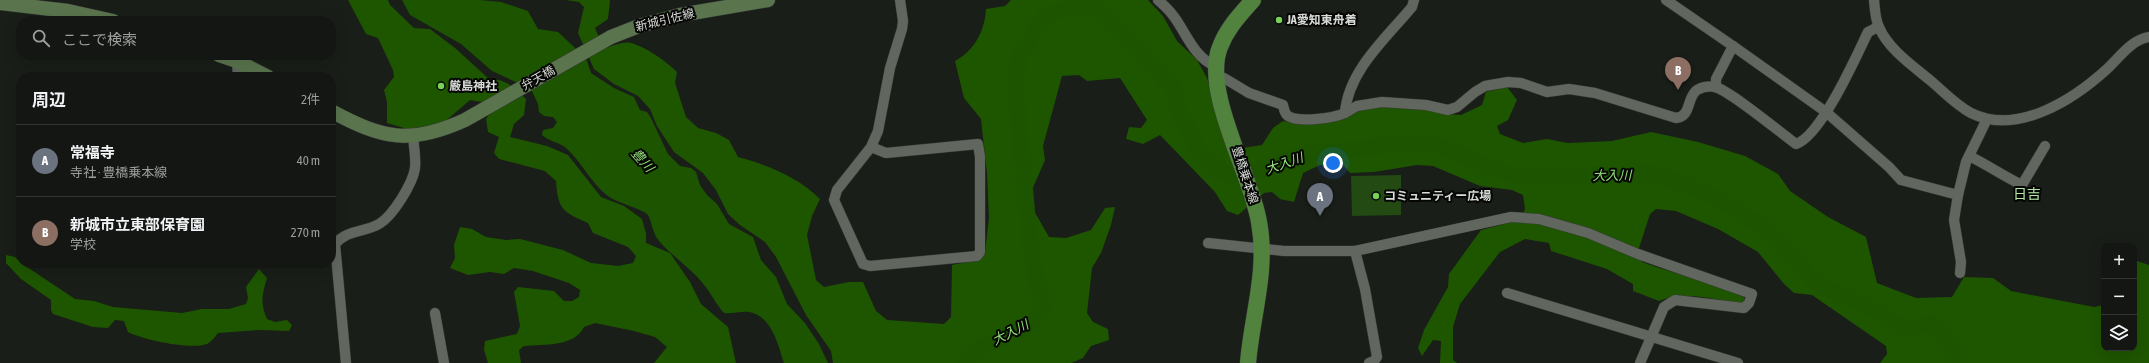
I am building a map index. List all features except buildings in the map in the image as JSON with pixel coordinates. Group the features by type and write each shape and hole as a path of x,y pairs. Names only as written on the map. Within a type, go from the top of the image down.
{"main road":[{"name":"新城引佐線","path":"611,37 639,26 680,15 768,0"},
{"name":"豊橋乗本線","path":"1248,363 1262,276 1262,247 1259,221 1254,202 1219,97 1215,72 1219,48 1227,30 1253,0"},
{"path":"0,2 68,11 90,16"},
{"name":"弁天橋","path":"413,137 442,130 465,120 611,37"},
{"path":"234,60 258,72"},
{"path":"336,114 368,130 391,135 413,137"}],"street":[{"path":"871,147 886,153 978,144 980,157 980,252 977,256 870,266 863,264 834,200 837,190 871,147 878,131 890,68 902,29 903,21 900,0"},
{"path":"1158,0 1177,21 1187,39 1215,72 1249,93 1283,105 1285,113 1290,117 1300,119 1336,118 1356,106 1382,102 1413,104 1448,110 1457,108 1475,92 1485,86 1508,82 1521,84 1547,92 1569,89 1588,91 1676,118 1681,117 1686,113 1694,93 1698,89 1716,87 1731,96 1796,144 1803,142 1826,112 1835,99 1868,32 1878,27"},
{"path":"1345,113 1349,89 1359,72 1412,7 1414,0"},
{"path":"1666,0 1826,112 1889,167 1901,180 1958,195"},
{"path":"1874,0 1878,27 1891,45 1908,62 1959,105 1987,119 2014,120 2029,117 2070,97 2092,83 2133,43 2149,37"},
{"path":"1716,87 1716,79 1733,46"},
{"path":"237,61 238,72"},
{"path":"1960,273 1954,220 1958,195 1969,156 1987,119"},
{"path":"336,243 343,236 379,224 391,215 405,191 415,169 413,137"},
{"path":"1969,156 1992,167 2004,177 2022,185 2045,146"},
{"path":"1208,243 1262,247 1284,251 1355,251 1511,217 1539,219 1588,233 1638,254 1752,294 1749,303 1744,308 1675,300 1664,306 1640,363"},
{"path":"1355,251 1365,289 1377,357 1374,361 1369,363"},
{"path":"336,255 346,363"},
{"path":"1508,293 1738,363"},
{"path":"436,313 444,363"}],"shaded area":[{"path":"348,0 388,0 390,5 414,28 430,29 455,48 489,79 505,82 518,91 526,99 524,115 514,124 510,137 547,146 568,155 601,197 624,206 642,219 646,234 646,243 670,253 690,282 701,304 728,327 736,363 654,363 667,347 655,337 595,323 584,327 573,338 566,341 524,346 519,350 521,363 488,363 484,350 485,341 517,334 520,326 514,292 518,287 554,291 564,301 572,301 579,297 580,290 569,283 533,271 514,268 504,274 490,272 468,275 450,268 455,258 454,245 460,227 472,229 486,237 506,240 520,239 563,250 591,263 618,266 633,263 636,256 628,247 593,233 588,223 567,213 560,204 556,181 545,171 499,159 494,153 499,137 488,132 486,119 491,112 482,102 470,100 442,124 411,130 387,123 387,102 384,90 394,77 393,70 378,38 366,34"},
{"path":"566,0 610,0 608,19 595,28 604,49 621,43 631,43 649,51 667,63 677,72 675,83 686,117 698,128 716,133 729,140 738,157 771,168 792,178 820,199 812,216 807,235 816,280 824,287 849,282 863,282 876,311 887,320 944,324 951,317 952,265 973,261 985,253 989,218 987,173 981,119 964,98 955,61 968,52 977,40 981,32 986,9 1005,6 1011,0 1148,0 1163,16 1177,41 1197,60 1207,78 1229,150 1262,145 1273,128 1283,121 1299,124 1346,110 1378,105 1424,106 1447,114 1461,115 1482,105 1486,92 1507,87 1517,100 1508,120 1497,126 1500,134 1523,143 1547,139 1568,143 1612,141 1651,132 1698,142 1745,156 1778,174 1790,191 1828,217 1866,237 1877,283 1916,298 1952,297 1964,277 1993,278 2011,291 2094,307 2101,306 2101,351 2137,351 2137,261 2149,265 2149,363 1880,363 1887,354 1886,346 1812,295 1794,293 1784,284 1758,252 1718,229 1676,211 1656,209 1650,214 1639,248 1642,262 1707,282 1733,292 1745,298 1742,304 1711,298 1689,296 1679,296 1659,301 1633,291 1633,284 1607,269 1551,251 1549,243 1525,239 1500,252 1460,304 1453,327 1453,360 1457,363 1440,363 1441,341 1433,340 1422,356 1418,348 1424,330 1448,287 1449,274 1481,230 1520,220 1525,209 1523,195 1512,190 1480,186 1433,166 1417,165 1374,172 1350,173 1343,165 1320,165 1303,173 1294,202 1280,199 1272,192 1264,193 1238,215 1227,211 1215,192 1160,135 1143,144 1126,139 1129,127 1141,128 1147,120 1120,78 1087,81 1079,75 1062,76 1043,146 1045,160 1031,192 1030,204 1049,237 1066,238 1091,230 1105,208 1115,207 1111,225 1101,253 1092,268 1087,313 1093,322 1108,329 1109,340 1091,346 1083,358 1071,363 833,363 831,351 806,315 776,257 765,242 740,225 728,214 716,190 703,173 674,152 657,126 650,109 638,96 614,84 594,69 578,33 584,7 579,2"},
{"name":"コミュニティー広場","path":"1401,175 1401,215 1352,216 1351,176"},
{"path":"6,255 15,257 16,268 28,268 75,299 94,301 113,307 182,313 202,309 229,309 246,304 248,298 246,287 259,269 267,278 262,299 263,308 267,319 275,322 287,320 292,325 289,331 259,330 218,333 207,344 199,346 179,345 156,341 128,332 124,321 115,320 108,328 93,327 53,314 51,310 51,300 21,279 6,263"}],"water":[{"name":"豊川","path":"402,0 480,0 501,2 528,11 538,29 558,32 586,58 591,73 614,88 634,97 640,110 647,112 651,118 668,154 680,166 691,168 696,172 700,185 707,195 717,204 729,224 753,237 761,260 776,277 787,304 805,323 819,344 828,363 784,363 773,332 763,319 749,312 724,313 700,280 659,241 647,214 615,200 604,193 593,181 578,160 566,148 542,135 543,130 553,128 557,122 553,117 544,116 539,112 538,104 531,89 492,71 461,44 410,15"}],"waterway":[{"name":"大入川","path":"963,363 979,350 1033,321 1042,308 1030,244 1016,88 1017,68 1022,53 1044,15 1084,6 1102,11 1174,89 1181,117 1201,155 1214,169 1235,175 1256,173 1296,156 1330,151 1426,143 1440,146 1497,170 1527,177 1651,174 1679,182 1708,194 1737,210 1771,233 1813,281 1887,317 1900,326 1916,327 1923,324 1935,323 1950,341 1953,363"}],"place":[{"name":"JA愛知東舟着","path":"1279,20"},
{"name":"厳島神社","path":"441,86"},
{"name":"新城市立東部保育園","path":"1678,90"},
{"name":"コミュニティー広場","path":"1376,196"},
{"name":"常福寺","path":"1320,216"}],"district":[{"name":"日吉","path":"2027,194"}]}
